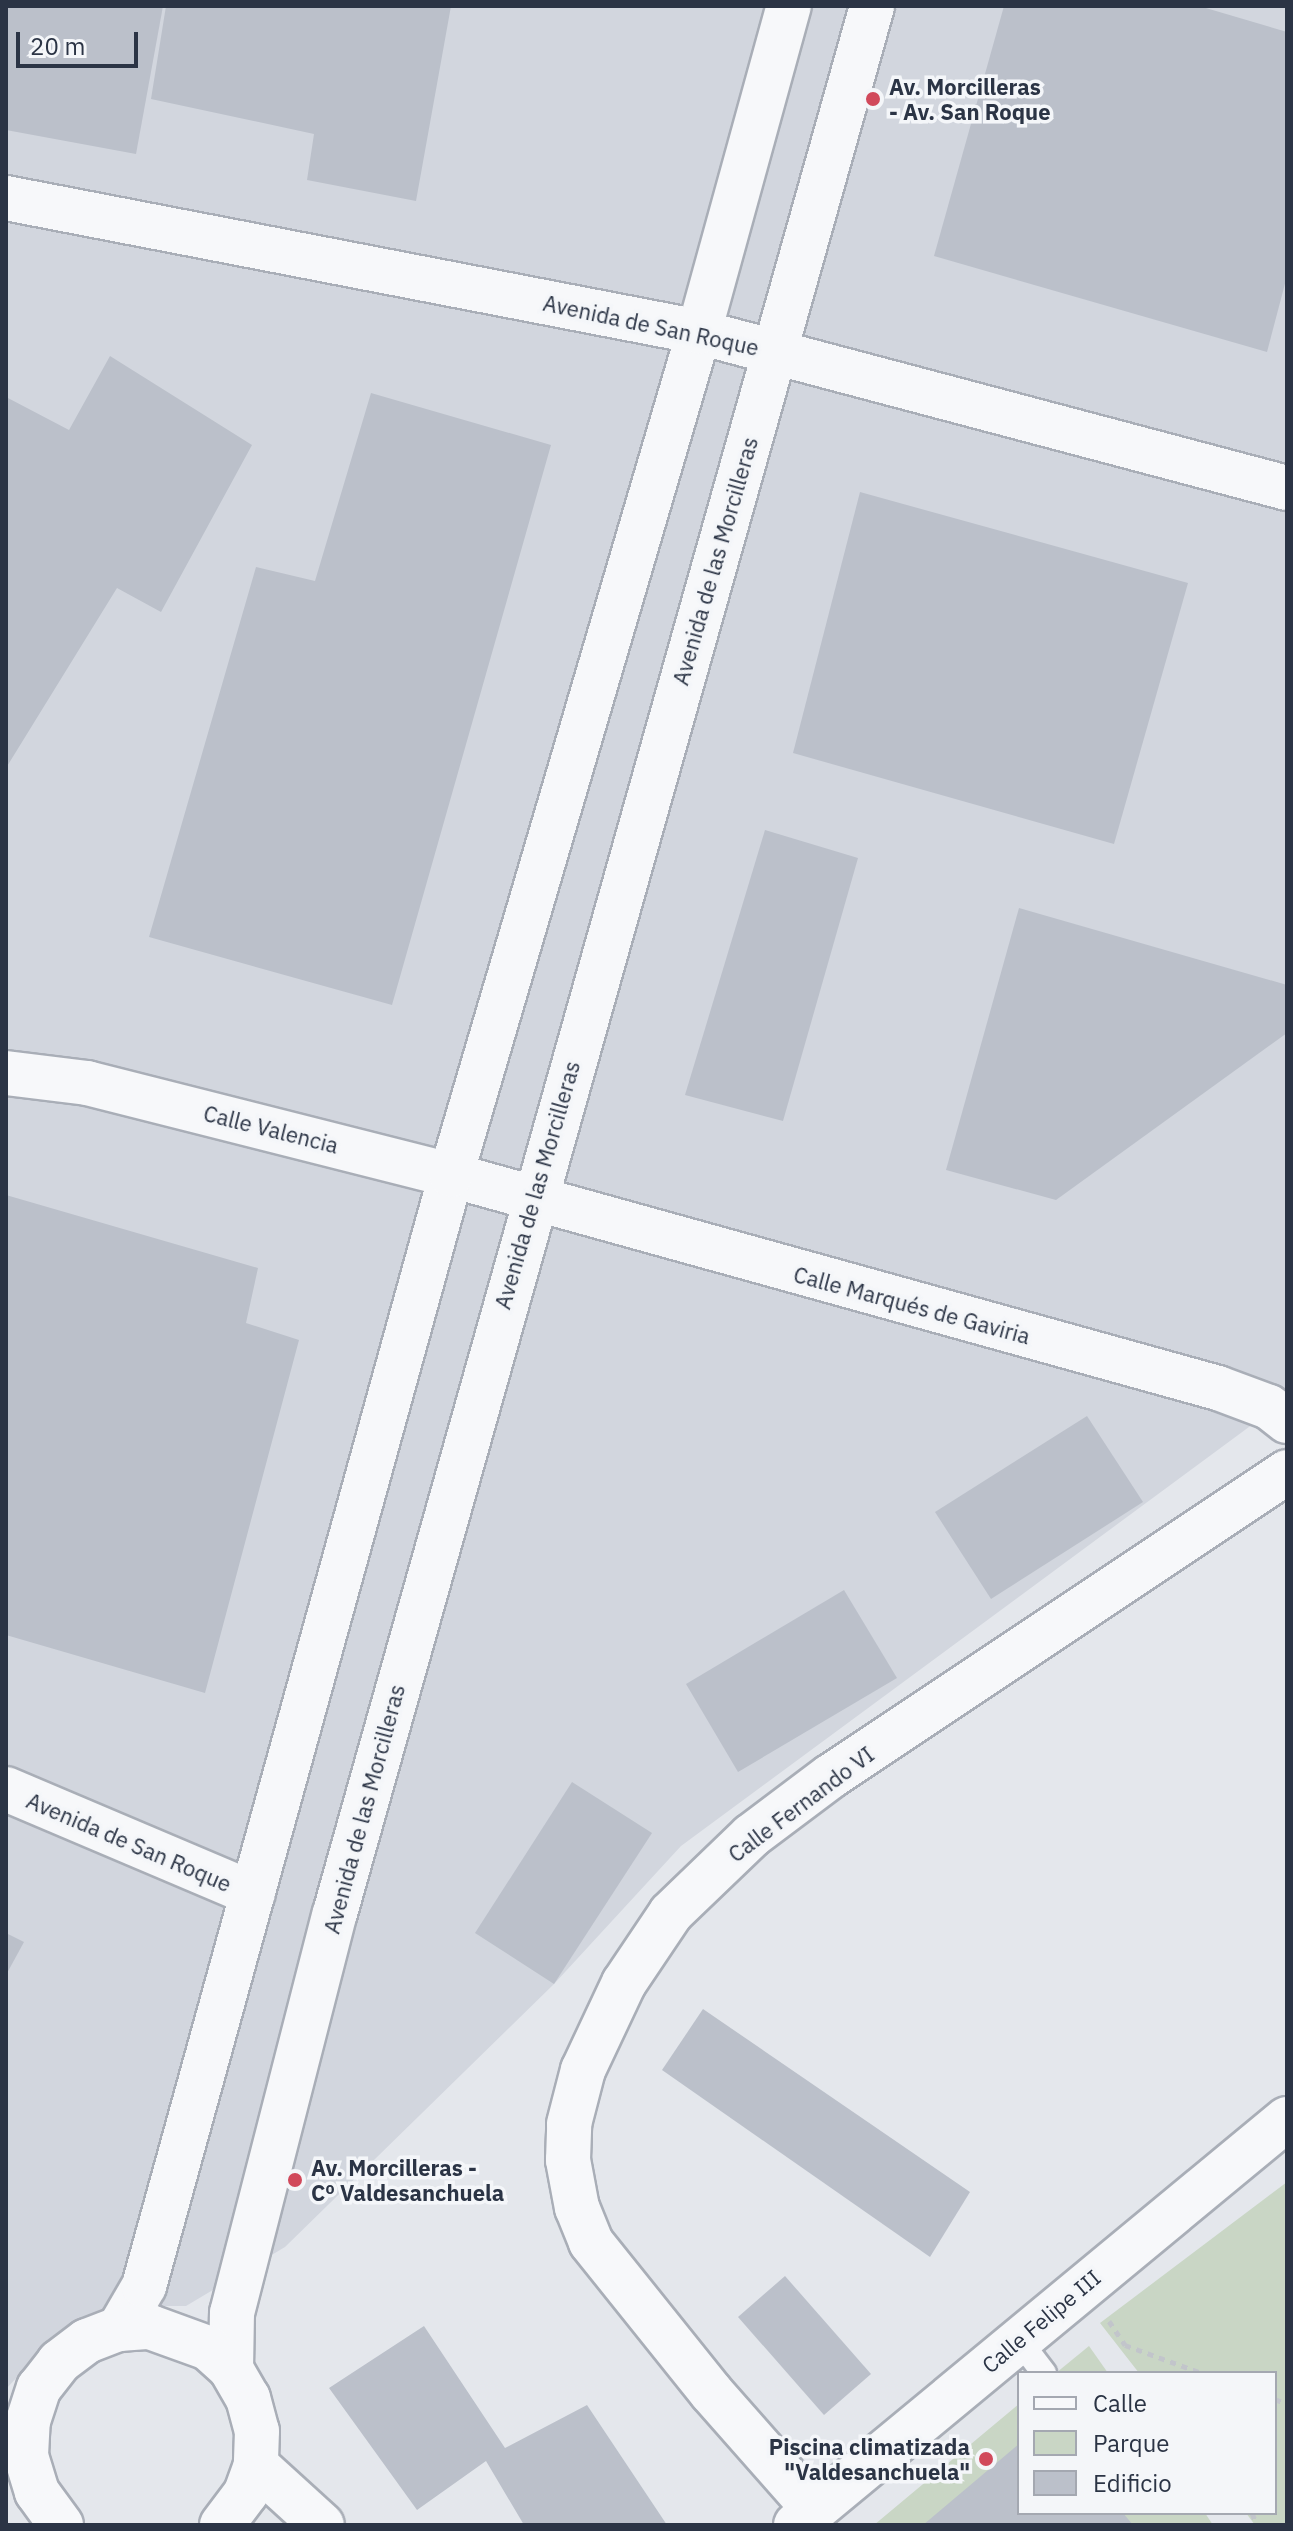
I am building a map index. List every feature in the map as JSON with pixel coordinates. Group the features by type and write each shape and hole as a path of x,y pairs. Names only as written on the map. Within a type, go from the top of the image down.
{"street":[{"path":"119,2329 144,2286 451,1175 699,332 789,6"},
{"name":"Avenida de las Morcilleras","path":"231,2369 232,2313 327,1944 532,1201 872,6"},
{"name":"Avenida de San Roque","path":"6,198 699,332 1287,488"},
{"name":"Calle Valencia","path":"6,1073 87,1083 451,1175 532,1201"},
{"name":"Calle Marqués de Gaviria","path":"532,1201 1218,1388 1269,1407 1287,1421"},
{"name":"Calle Fernando VI","path":"805,2517 711,2392 591,2242 577,2208 568,2160 569,2124 583,2070 624,1983 671,1913 751,1836 831,1776 1287,1472"},
{"name":"Avenida de San Roque","path":"6,1789 253,1894"},
{"name":"Calle Felipe III","path":"805,2517 1287,2119"},
{"path":"61,2525 16,2456 46,2379 87,2341 119,2329 150,2327 180,2334 208,2348 231,2369 254,2420 256,2465 230,2523"},
{"path":"256,2465 322,2525"}],"lane":[{"path":"1018,2339 1042,2371"}],"path":[{"path":"1084,2285 1125,2345 1196,2371"}],"shaded area":[{"path":"6,6 1287,6 1287,1399 681,1846 554,1984 285,2247 186,2306 111,2306 50,2342 6,2389"}],"green space":[{"path":"1287,2182 1287,2525 1255,2525 1248,2515 1277,2515 1277,2371 1137,2371 1100,2323"},
{"path":"1089,2346 1107,2371 1058,2371"},
{"name":"Piscina climatizada \"Valdesanchuela\"","path":"1017,2406 1017,2515 1206,2515 1213,2525 874,2525"}],"building":[{"path":"6,6 163,6 136,154 6,130"},
{"path":"166,6 451,6 416,201 307,180 314,134 151,99"},
{"path":"1004,6 1199,6 1287,32 1287,276 1267,352 934,256"},
{"path":"110,356 252,445 161,612 117,588 6,768 6,397 69,430"},
{"path":"371,393 551,445 392,1005 149,937 256,567 315,581"},
{"path":"860,492 1188,583 1114,844 793,753"},
{"path":"765,830 858,858 783,1121 685,1095"},
{"path":"1019,908 1287,985 1287,1033 1056,1200 946,1170"},
{"path":"6,1195 258,1268 246,1323 299,1340 205,1693 6,1635"},
{"path":"1087,1416 1143,1502 991,1599 935,1512"},
{"path":"844,1590 897,1678 738,1772 686,1684"},
{"path":"572,1782 652,1833 554,1984 475,1933"},
{"path":"6,1933 24,1942 6,1975"},
{"path":"703,2009 970,2192 930,2257 662,2070"},
{"path":"785,2276 871,2374 824,2415 738,2317"},
{"path":"424,2326 505,2448 587,2405 667,2525 524,2525 486,2461 417,2510 329,2388"},
{"path":"1017,2446 1017,2515 1125,2515 1133,2525 923,2525"}],"place":[{"name":"Av. Morcilleras - Av. San Roque","path":"873,99"},
{"name":"Av. Morcilleras - Cº Valdesanchuela","path":"295,2180"},
{"name":"Piscina climatizada \"Valdesanchuela\"","path":"986,2459"}]}
